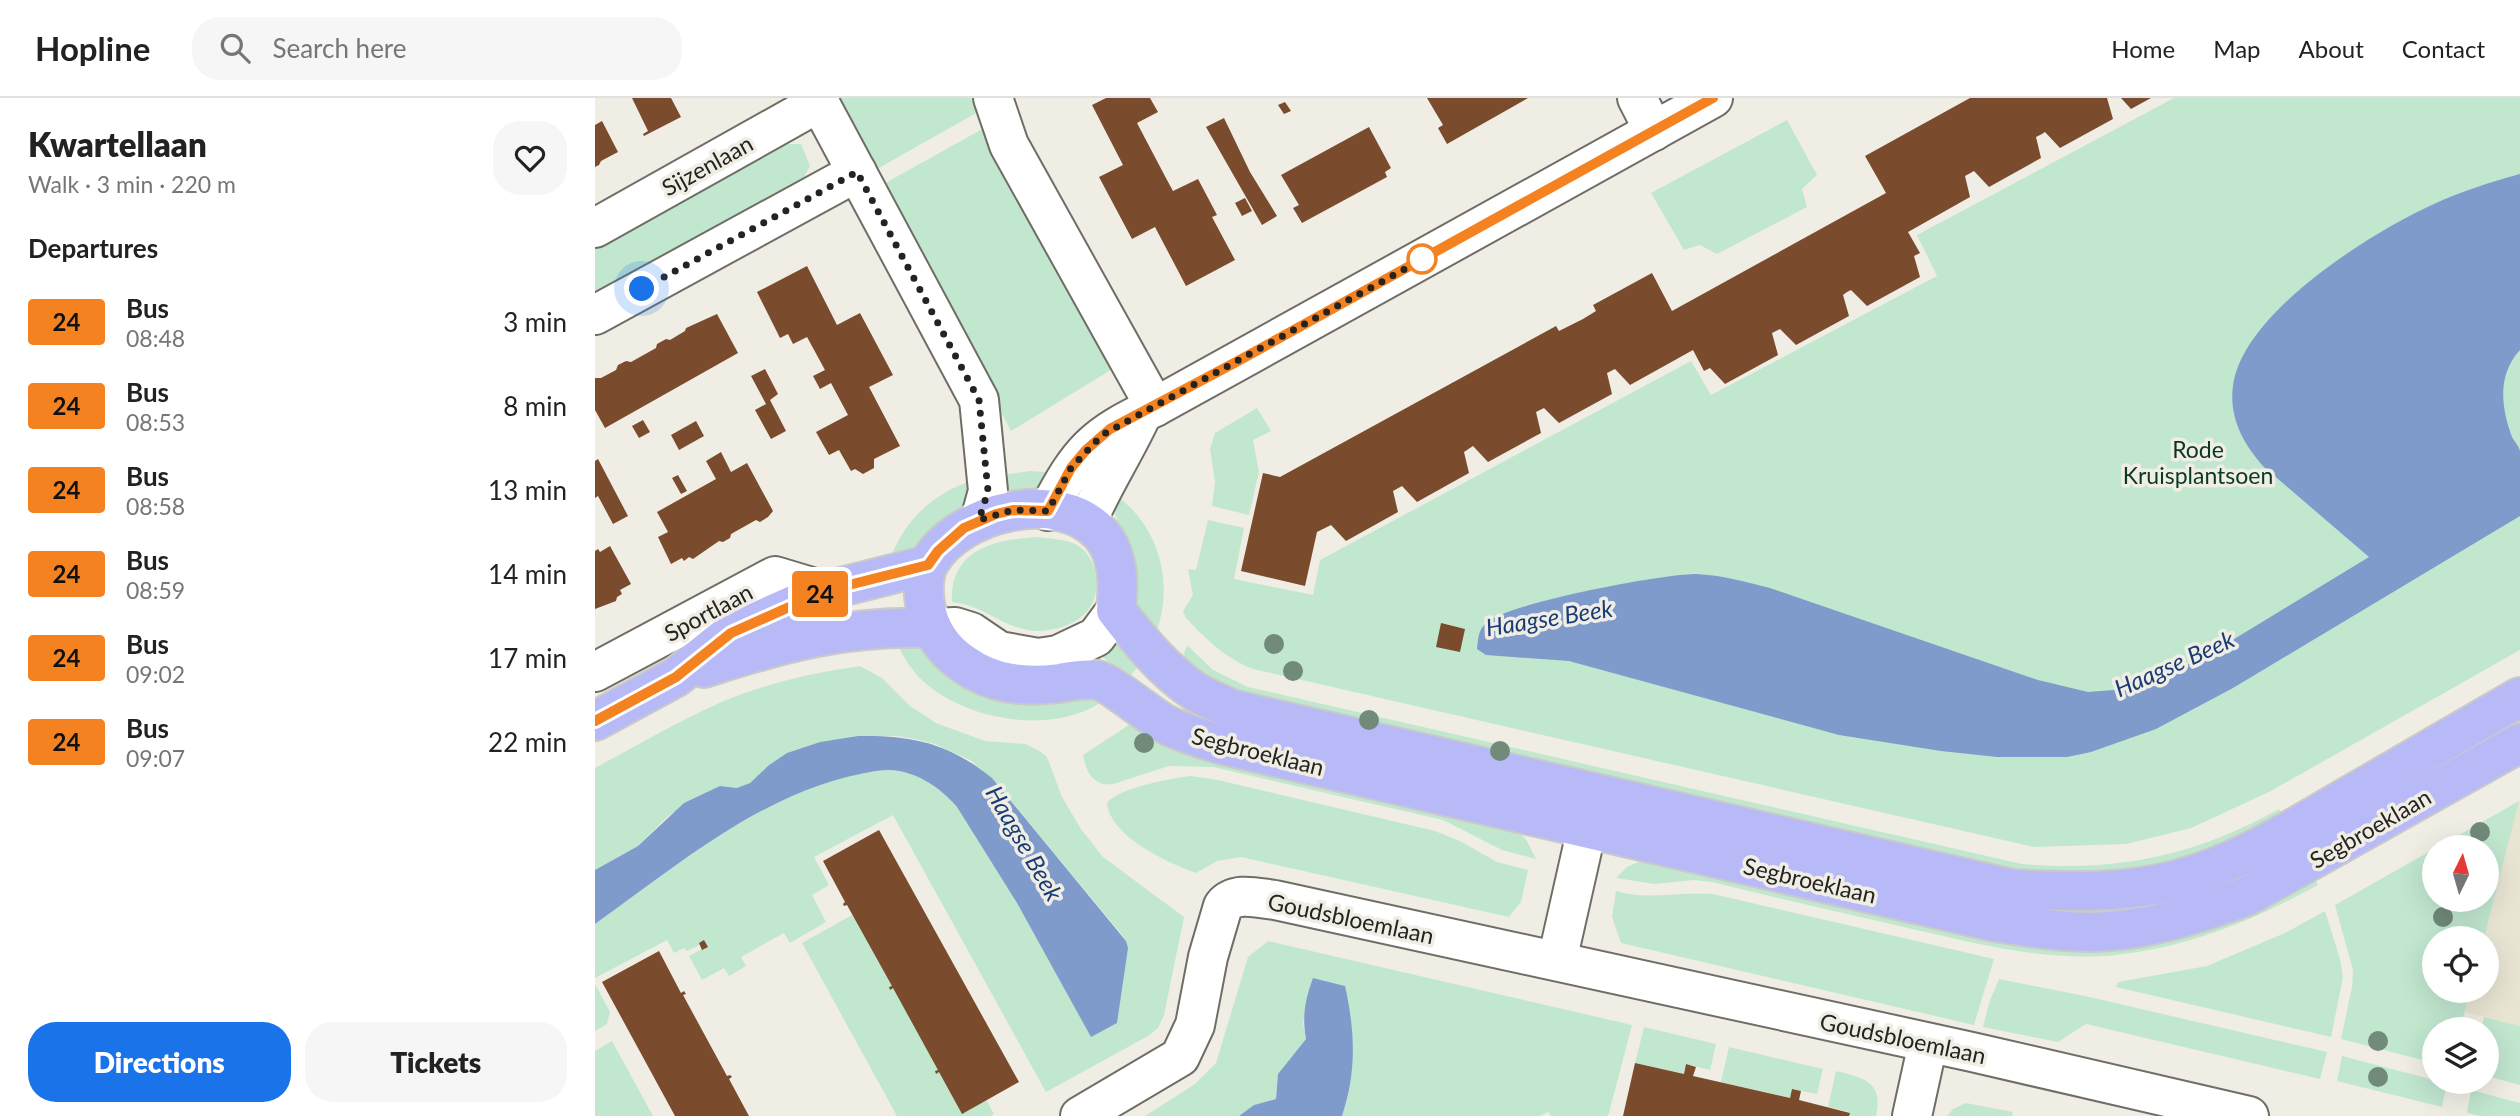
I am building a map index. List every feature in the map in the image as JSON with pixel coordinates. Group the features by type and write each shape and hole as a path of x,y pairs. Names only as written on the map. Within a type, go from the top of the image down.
{"main road":[{"path":"932,628 924,597 928,565 950,539 979,520 1013,510 1048,511 1068,515 1087,522 1101,535 1116,565 1119,586 1115,610"},
{"name":"Sportlaan","path":"595,722 676,677 731,633 825,591 928,565"},
{"name":"Segbroeklaan","path":"1115,610 1153,655 1175,676 1198,693 1231,709 2012,889 2072,893 2129,889 2176,880 2221,866 2268,843 2520,697"},
{"name":"Sportlaan","path":"676,677 790,641 884,628 932,628"},
{"name":"Segbroeklaan","path":"932,628 948,652 985,677 1011,684 1036,685 1099,680 1115,688 1137,706 1190,735 1990,921 2032,928 2095,932 2198,914 2247,896 2520,743"}],"street":[{"path":"994,98 1009,145 1149,409"},
{"path":"1048,511 1071,468 1102,435 1646,114 1713,98"},
{"path":"818,100 979,400 988,491 979,520"},
{"name":"Sijzenlaan","path":"595,228 818,100"},
{"path":"595,315 857,172"},
{"path":"1087,522 1100,490 1149,409"},
{"name":"Sportlaan","path":"595,672 775,576 825,591"},
{"path":"932,628 954,627 971,632 999,651 1038,658 1058,655 1096,638 1115,610"},
{"path":"1557,961 1587,828"},
{"name":"Goudsbloemlaan","path":"1080,1116 1180,1058 1195,1025 1208,957 1220,914 1228,900 1238,897 1275,900 1557,961 2249,1116"},
{"path":"1912,1116 1928,1043"}],"shaded area":[{"path":"2520,801 2520,1026 2499,1021 2499,1017 2485,1017 2442,1006 2443,1003 2499,1003 2499,926 2468,926 2478,912 2499,912 2499,835 2488,835 2490,818"}],"green space":[{"path":"837,98 971,98 978,112 870,173"},
{"name":"Rode Kruisplantsoen","path":"2174,98 2520,98 2520,650 2269,792 2191,828 2126,844 2034,847 1253,669 1217,648 1186,618 1183,611 1193,595 1188,569 1196,570 1208,520 1244,528 1234,579 1313,595 1320,560 1691,361 1711,395 1937,276 1917,235"},
{"path":"1787,120 1817,175 1802,189 1807,207 1717,254 1700,245 1684,250 1651,193"},
{"path":"986,127 1114,368 1011,431 880,186"},
{"path":"779,144 801,144 810,166 798,189 595,296 595,246"},
{"path":"1257,408 1271,431 1253,440 1259,472 1249,515 1212,506 1215,482 1210,449 1215,433"},
{"path":"1030,471 1057,473 1047,487 1002,500 1003,475"},
{"path":"971,481 970,503 921,548 890,559 903,533 921,511 944,493"},
{"path":"1115,495 1143,523 1160,559 1164,598 1154,637 1138,612 1129,552 1114,511"},
{"path":"1039,537 1073,543 1091,560 1095,571 1096,592 1088,609 1074,622 1054,629 1025,630 978,609 952,602 953,584 958,570 978,550 992,544"},
{"path":"1121,637 1143,660 1127,680 1101,655"},
{"path":"896,642 913,644 923,650 1070,696 1104,700 1084,711 1061,718 1011,719 986,714 941,695 923,681"},
{"path":"1187,645 1213,670 1248,687 2022,864 2057,866 2123,863 2155,857 2217,839 2279,809 2286,821 2194,862 2063,881 1245,700 1180,664"},
{"path":"860,666 882,678 910,706 936,723 985,741 1026,744 1041,752 1047,757 1062,797 1081,829 1103,857 1184,917 1164,1015 1158,1028 1046,1092 893,815 814,857 829,885 812,895 826,922 790,943 784,933 741,957 746,966 729,976 724,968 702,980 689,956 702,949 700,945 674,953 667,940 595,978 595,924 684,859 746,819 779,802 847,777 889,770 909,773 927,781 957,807 1017,903 1091,1036 1117,1023 1126,941 1123,936 992,778 970,760 935,744 897,736 858,736 820,742 787,753 750,783 737,788 720,786 668,816 638,846 595,870 595,768 724,701 791,679"},
{"path":"1138,719 1514,827 1527,841 1536,859 1502,850 1443,820 1213,767 1169,766 1113,784 1096,781 1086,767 1083,755"},
{"path":"1191,776 1435,831 1460,841 1497,862 1528,870 1521,902 1509,917 1241,857 1217,861 1196,873 1143,847 1118,827 1107,803 1113,798 1133,788"},
{"path":"2519,801 2499,879 2499,835 2459,835"},
{"path":"2422,856 2422,912 2491,912 2487,926 2422,926 2422,1003 2467,1003 2463,1017 2422,1017 2422,1060 2341,1039 2353,970 2335,905"},
{"path":"1643,860 2060,942 2311,873 2318,885 2272,909 2224,929 2176,944 2124,954 2068,956 1985,945 1712,882 1694,880 1654,884 1616,878 1627,867"},
{"path":"1616,891 1652,896 1713,894 1994,959 1974,1025 1621,943 1612,917"},
{"path":"877,901 994,1114 897,1116 802,943"},
{"path":"2325,911 2343,977 2331,1037 2116,987 2118,982 2207,966 2285,933"},
{"path":"1268,941 1632,1025 1609,1113 1607,1116 1551,1116 1548,1112 1540,1116 1342,1116 1350,1083 1353,1051 1348,1003 1344,986 1313,978 1303,1023 1306,1039 1278,1074 1276,1099 1254,1105 1239,1116 1145,1116 1195,1084 1216,1063 1248,957"},
{"path":"1999,979 2327,1052 2320,1079 2086,1024 2058,1042 1983,1027"},
{"path":"595,984 610,1012 607,1024 595,1031"},
{"path":"2499,1021 2520,1026 2520,1085 2499,1079"},
{"path":"1644,1027 1716,1044 1710,1070 1686,1064 1684,1074 1635,1063"},
{"path":"612,1041 653,1116 595,1116 595,1051"},
{"path":"1729,1047 1823,1069 1817,1094 1792,1089 1790,1098 1721,1082"},
{"path":"2342,1056 2422,1077 2422,1094 2445,1094 2442,1107 2337,1081"},
{"path":"1836,1071 1869,1083 1877,1096 1876,1116 1849,1116 1850,1112 1828,1107"},
{"path":"2470,1094 2486,1094 2520,1103 2520,1116 2480,1116 2467,1113"},
{"path":"1966,1103 2013,1112 2012,1116 1947,1116 1953,1109"}],"water":[{"name":"Haagse Beek","path":"2520,174 2520,350 2507,370 2503,392 2508,426 2520,451 2520,516 2233,688 2156,729 2091,752 2067,757 1997,757 1941,751 1839,735 1569,661 1486,655 1477,649 1485,624 1522,607 1620,584 1696,574 1725,577 1770,588 2038,680 2088,692 2127,689 2203,658 2369,557 2264,467 2249,448 2238,427 2232,393 2244,353 2263,326 2288,300 2347,253 2434,204"},
{"name":"Haagse Beek","path":"858,736 896,737 945,749 992,778 1126,941 1128,948 1117,1023 1091,1037 1017,903 957,807 927,781 899,771 878,771 847,777 779,802 715,838 595,924 595,870 638,846 684,803 720,786 737,788 750,783 787,753 820,742"},
{"path":"1313,978 1345,986 1353,1051 1350,1083 1342,1116 1239,1116 1254,1105 1276,1099 1278,1074 1306,1039 1305,1008"}],"building":[{"path":"632,98 671,98 681,117 644,136 648,131"},
{"path":"1106,98 1150,98 1158,112 1137,123 1173,191 1198,179 1217,215 1212,217 1235,260 1186,286 1155,227 1132,239 1099,177 1123,165 1092,105"},
{"path":"1427,98 1528,98 1447,144 1438,128 1443,125"},
{"path":"1970,98 2107,98 2113,119 2060,148 2045,132 2036,137 2041,158 1989,187 1974,171 1965,176 1970,197 1908,232 1920,253 1914,256 1920,277 1867,306 1851,290 1847,292 1843,295 1849,316 1796,345 1780,329 1772,333 1778,355 1725,384 1710,368 1704,371 1693,350 1630,385 1615,369 1607,373 1612,394 1559,423 1544,408 1536,412 1541,433 1488,462 1473,446 1464,452 1469,473 1417,502 1402,486 1393,491 1398,512 1346,541 1331,525 1317,532 1305,586 1241,571 1263,473 1280,477 1556,326 1559,331 1583,319 1596,311 1593,305 1652,273 1672,311 1886,193 1865,156"},
{"path":"2121,98 2151,98 2131,109"},
{"path":"1285,102 1291,111 1284,114 1278,105"},
{"path":"1224,118 1250,172 1277,216 1262,225 1206,127"},
{"path":"602,121 618,152 595,167 595,125"},
{"path":"1369,127 1391,168 1385,172 1387,177 1302,223 1293,208 1299,205 1281,175"},
{"path":"1245,198 1252,211 1242,216 1235,203"},
{"path":"807,266 837,325 860,313 893,375 869,387 900,446 874,459 874,468 863,474 855,469 851,471 839,450 829,455 816,432 848,415 831,383 820,389 813,376 825,370 807,337 793,344 788,334 780,338 757,292"},
{"path":"717,314 738,353 605,428 595,410 595,378 601,378 616,370 618,365 631,362 656,348 657,344 666,339 670,340 686,328"},
{"path":"765,369 778,394 770,400 786,431 771,439 755,410 766,404 751,376"},
{"path":"643,420 650,432 639,438 632,426"},
{"path":"696,421 704,436 679,450 671,435"},
{"path":"721,452 731,472 747,463 773,511 760,522 756,520 693,559 689,557 684,561 682,558 671,564 658,537 668,532 657,512 716,479 706,461"},
{"path":"598,459 628,516 613,524 598,496 595,498 595,461"},
{"path":"678,475 687,491 681,494 672,478"},
{"path":"610,546 631,584 620,590 622,594 616,601 595,609 595,551 598,549 600,552"},
{"path":"1441,623 1465,629 1460,652 1436,647"},
{"path":"879,830 1019,1082 962,1114 939,1072 936,1074 935,1071 938,1070 893,988 890,990 889,987 892,986 847,905 844,906 845,902 823,861"},
{"path":"704,940 708,947 702,950 699,943"},
{"path":"659,951 681,993 684,991 686,994 683,995 727,1076 732,1077 729,1079 749,1116 675,1116 602,982"},
{"path":"1635,1063 1684,1074 1686,1064 1696,1067 1693,1076 1790,1098 1792,1089 1801,1091 1799,1100 1850,1113 1849,1116 1623,1116"}],"bus line":[{"name":"24","path":"595,721 676,677 731,633 825,591 928,565 950,539 979,520 1013,510 1048,511 1071,468 1086,450 1110,429 1155,407 1713,98"}],"route":[{"path":"642,289 857,172 979,400 988,491 979,520 1013,510 1048,511 1071,468 1086,450 1110,429 1155,407 1425,258 1422,259"}]}
